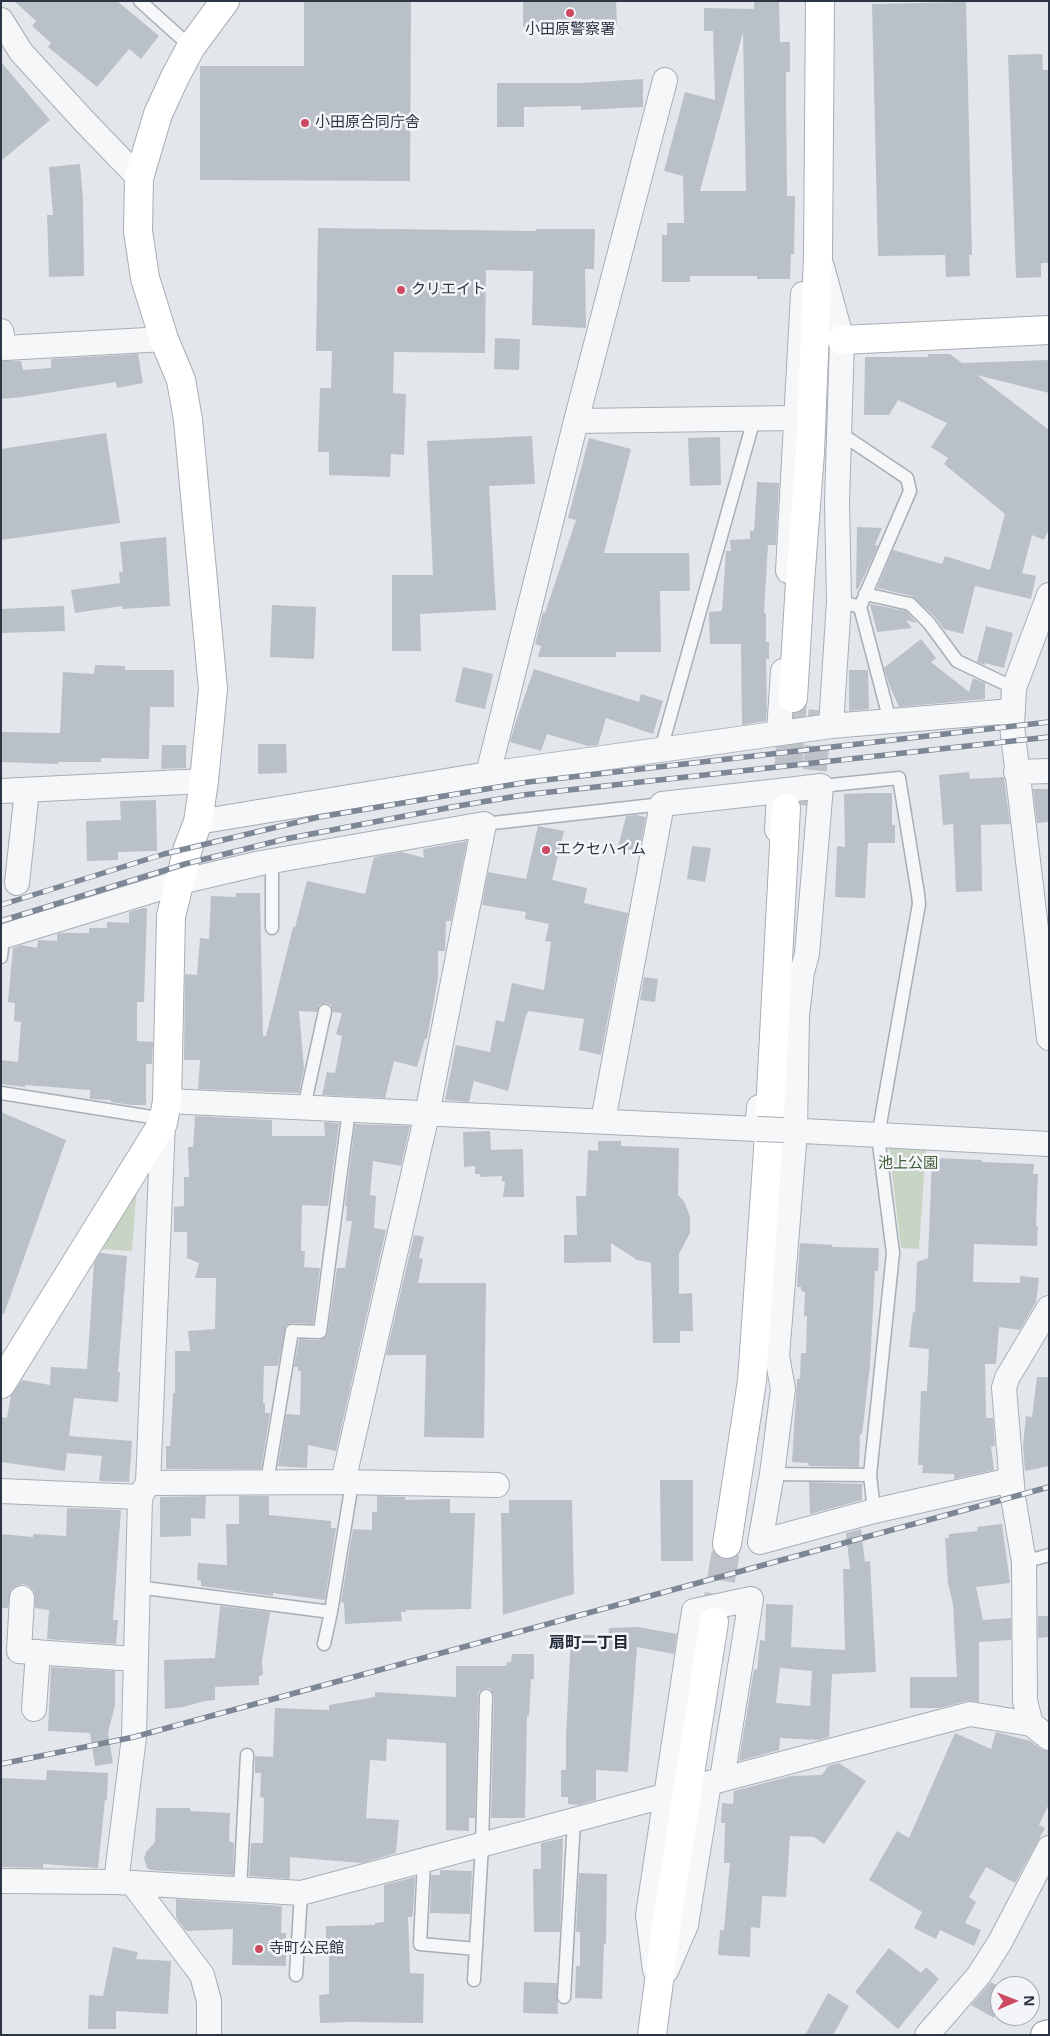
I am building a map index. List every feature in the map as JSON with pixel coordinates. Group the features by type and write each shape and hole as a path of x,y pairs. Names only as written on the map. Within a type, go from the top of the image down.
{"street":[{"path":"209,2035 209,2001 202,1975 125,1883 133,1745 137,1587 165,1114 171,916 188,848 198,822 213,689 198,544 188,420 181,380 164,339 146,278 138,232 139,178 158,114 191,47 225,1"},
{"path":"794,698 800,582 810,453 818,256 820,1"},
{"path":"1,20 21,52 139,178"},
{"path":"488,774 576,421 665,80"},
{"path":"818,256 842,340 837,502 838,540 822,700"},
{"path":"780,732 804,292 818,256"},
{"path":"842,340 1049,330"},
{"path":"1,331 5,348 164,339"},
{"path":"576,421 796,418"},
{"path":"831,726 850,604 838,540"},
{"path":"1049,595 1013,699 1013,741 1016,772 1049,1038"},
{"path":"198,822 488,774 780,732 890,721 1013,699"},
{"path":"1016,772 1049,771"},
{"path":"1,791 204,782"},
{"path":"603,1120 662,804 792,804 821,786"},
{"path":"821,786 807,954 802,972 797,1016 777,1356 783,1389 772,1474 760,1542 874,1511 1011,1480"},
{"path":"17,883 27,790"},
{"path":"792,804 802,972"},
{"path":"757,1129 792,804"},
{"path":"727,1544 752,1381 792,804"},
{"path":"2,944 180,882 272,861 484,824 426,1114 347,1483"},
{"path":"165,1114 304,1107 426,1114 603,1120 1049,1144"},
{"path":"1,1384 165,1114"},
{"path":"1040,1731 1025,1701 1024,1562 1011,1480 1004,1388 1007,1378 1049,1308"},
{"path":"1,1491 144,1490 267,1482 497,1485"},
{"path":"22,1598 19,1651 135,1659"},
{"path":"658,1989 648,1915 664,1796 694,1611 751,1600 722,1779"},
{"path":"652,2035 714,1622"},
{"path":"34,1709 38,1652"},
{"path":"658,1989 686,1925 709,1783 970,1714 1040,1731"},
{"path":"1,1882 125,1883 301,1893 664,1796"},
{"path":"928,2035 979,1975 1000,1942 1049,1848"}],"lane":[{"path":"140,1 191,47"},
{"path":"661,749 754,419"},
{"path":"840,433 907,478 910,491 865,594 850,604 890,721"},
{"path":"865,594 910,604 929,622 957,661 1013,699"},
{"path":"821,786 899,778 919,904 878,1136 893,1253 870,1475 874,1511"},
{"path":"484,824 662,804"},
{"path":"272,861 272,928"},
{"path":"304,1107 325,1011"},
{"path":"1,1093 165,1114"},
{"path":"267,1482 292,1331 320,1332 349,1110"},
{"path":"772,1474 870,1475"},
{"path":"324,1644 331,1612 347,1483"},
{"path":"1024,1562 1049,1554"},
{"path":"137,1587 331,1612"},
{"path":"474,1980 482,1845 486,1696"},
{"path":"240,1890 247,1756"},
{"path":"564,1997 574,1820"},
{"path":"424,1860 420,1944 476,1949"},
{"path":"296,1975 301,1893"}],"green space":[{"name":"池上公園","path":"889,1145 926,1148 919,1249 901,1248"},
{"path":"137,1185 132,1251 100,1249"}],"building":[{"path":"14,1 117,1 159,36 141,59 129,49 97,87 48,47 51,43 32,26 36,21"},
{"name":"小田原合同庁舎","path":"304,1 411,1 410,181 200,180 200,66 304,66"},
{"name":"小田原警察署","path":"523,1 616,1 617,25 523,27"},
{"path":"754,1 779,1 780,42 790,42 790,72 786,72 787,196 795,196 794,254 791,254 790,279 757,279 757,276 690,276 690,282 662,282 662,235 667,235 667,223 684,223 683,176 664,171 685,92 715,100 713,31 704,31 704,8 754,9","holes":["743,32 746,191 700,191"]},
{"path":"966,2 972,255 969,255 970,276 946,277 945,255 878,256 872,4"},
{"path":"1042,54 1043,70 1049,70 1049,263 1041,263 1041,277 1016,278 1008,55"},
{"path":"1,62 50,120 1,161"},
{"path":"643,79 643,107 581,110 581,106 524,107 524,127 497,127 497,83 580,83"},
{"path":"80,164 83,199 84,276 49,277 47,215 53,215 49,167"},
{"path":"318,228 536,231 536,229 595,229 594,269 585,269 586,328 532,325 533,271 486,270 485,353 394,352 393,393 406,394 404,455 391,454 390,477 329,475 329,452 318,452 320,388 331,388 332,351 316,351"},
{"path":"495,338 520,339 519,370 494,369"},
{"path":"138,354 143,383 117,388 116,382 1,399 1,361 21,361 23,370 51,368 51,359"},
{"path":"928,354 950,354 962,363 1049,360 1049,393 977,375 1049,430 1049,529 1044,540 1032,535 1022,573 1036,576 1031,599 975,586 963,634 944,629 935,617 912,596 877,588 893,550 942,564 945,556 990,570 1005,514 944,464 948,458 931,447 947,423 898,400 889,415 864,415 865,357 928,357"},
{"path":"106,433 120,523 1,540 1,449"},
{"path":"532,436 535,484 489,486 496,610 420,614 421,651 392,651 392,575 433,575 427,441"},
{"path":"720,437 721,485 690,486 688,438"},
{"path":"589,438 631,449 604,553 689,553 690,591 660,591 661,652 616,652 616,657 538,657 541,646 535,644 543,612 545,613 576,520 568,518"},
{"path":"757,482 779,483 776,545 768,545 764,613 766,613 766,642 769,642 769,659 766,659 767,709 766,721 742,725 741,644 710,644 709,612 722,611 726,551 731,551 730,540 750,539 750,531 754,531"},
{"path":"857,527 882,528 875,545 878,546 858,589 856,589"},
{"path":"166,537 170,606 122,609 122,606 75,613 71,590 120,583 119,572 123,572 120,542"},
{"path":"870,604 906,611 917,623 906,620 912,628 877,632"},
{"path":"272,605 316,607 314,659 270,657"},
{"path":"64,606 65,631 1,633 1,609"},
{"path":"986,626 1013,633 1004,668 977,662"},
{"path":"921,639 936,658 931,662 969,692 973,678 985,683 985,699 899,707 884,668"},
{"path":"95,665 125,666 125,670 174,670 174,707 150,707 149,759 101,758 101,762 58,762 58,764 1,762 1,732 60,733 63,672 94,674"},
{"path":"463,667 493,674 485,709 455,702"},
{"path":"534,669 639,702 641,694 663,701 653,734 606,718 598,745 588,746 547,734 541,751 510,742"},
{"path":"849,670 868,670 869,709 849,711"},
{"path":"258,744 286,744 287,773 258,774"},
{"path":"162,745 186,745 186,768 161,769"},
{"path":"969,772 970,779 1004,777 1010,824 981,825 982,891 956,892 953,824 943,825 939,775"},
{"path":"1033,789 1049,789 1049,822 1037,823"},
{"path":"892,793 892,825 895,825 895,843 868,843 865,898 835,897 837,846 845,847 844,794"},
{"path":"156,800 157,851 118,852 118,860 87,861 86,821 121,820 120,801"},
{"path":"637,815 646,817 639,852 618,847 626,816"},
{"path":"538,826 564,831 552,880 587,888 584,903 628,913 601,1055 579,1050 584,1019 528,1011 508,1091 474,1081 469,1102 445,1100 456,1045 490,1052 496,1020 504,1022 512,983 544,990 551,942 545,941 549,924 525,919 526,912 482,905 488,872 526,879"},
{"path":"467,841 451,921 446,921 445,951 438,951 438,978 427,1039 425,1039 417,1067 394,1061 385,1098 322,1095 327,1072 335,1073 342,1036 336,1034 342,1013 333,1012 331,1005 326,1003 319,1005 317,1012 299,1011 304,1068 299,1093 198,1089 200,1060 184,1060 185,974 197,975 200,938 209,939 211,896 236,897 236,893 260,893 263,1036 266,1036 293,927 295,927 307,881 365,894 374,857 402,852 424,858 423,849"},
{"path":"692,846 711,848 705,882 687,879"},
{"path":"147,908 144,1002 137,1002 137,1041 153,1042 152,1064 146,1064 146,1105 131,1105 111,1102 111,1100 90,1099 90,1090 1,1084 1,1060 18,1062 21,1022 14,1021 15,1003 8,1002 13,948 21,945 37,948 38,940 57,941 57,934 60,933 89,933 89,928 107,928 107,922 129,923 129,912"},
{"path":"644,977 658,979 655,1002 640,1000"},
{"path":"1,1112 66,1140 4,1314 1,1313"},
{"path":"195,1116 272,1120 272,1136 325,1136 324,1122 339,1123 328,1206 302,1205 301,1251 305,1251 304,1267 320,1268 313,1324 292,1323 286,1326 278,1366 264,1366 263,1403 265,1403 265,1413 270,1413 261,1469 166,1469 166,1446 170,1446 173,1393 175,1393 175,1351 190,1351 188,1331 215,1329 216,1278 195,1278 199,1263 187,1258 187,1232 174,1232 174,1207 184,1206 184,1177 189,1177 188,1147 193,1147"},
{"path":"355,1124 410,1126 401,1166 373,1161 370,1195 376,1196 374,1228 386,1230 336,1451 308,1445 307,1468 278,1466 286,1414 300,1415 301,1371 298,1371 298,1367 294,1367 299,1339 320,1340 327,1336 337,1268 345,1268 352,1221 346,1221 347,1206 345,1206"},
{"path":"490,1131 491,1150 523,1149 524,1197 503,1197 505,1182 502,1181 502,1176 480,1177 480,1174 475,1174 475,1166 464,1167 463,1132"},
{"path":"598,1141 621,1141 621,1146 679,1148 678,1195 684,1201 690,1217 690,1233 679,1254 679,1294 692,1293 693,1331 680,1331 680,1343 653,1343 651,1263 637,1260 611,1243 611,1262 564,1263 564,1235 577,1235 576,1196 586,1196 588,1150 598,1151"},
{"path":"932,1158 1034,1164 1033,1174 1038,1174 1037,1246 974,1244 973,1282 1020,1283 1020,1276 1039,1278 1036,1302 1020,1330 999,1327 996,1364 985,1364 986,1418 993,1418 995,1446 991,1447 994,1470 954,1479 954,1474 922,1473 923,1465 918,1465 921,1391 927,1391 929,1349 909,1347 913,1312 915,1313 917,1262 928,1258"},
{"path":"414,1235 424,1237 419,1258 423,1259 418,1283 486,1283 484,1438 424,1437 426,1355 386,1355"},
{"path":"800,1243 832,1245 832,1247 879,1248 878,1271 875,1271 870,1365 862,1435 860,1434 859,1467 809,1466 808,1463 792,1462 797,1379 800,1379 801,1353 806,1353 807,1316 804,1316 805,1292 801,1291 801,1287 797,1287"},
{"path":"100,1253 127,1256 118,1372 120,1372 118,1402 74,1398 69,1436 132,1441 129,1482 99,1481 102,1456 67,1453 65,1471 1,1462 1,1417 7,1418 11,1395 22,1380 50,1385 51,1367 87,1369 94,1263"},
{"path":"1037,1377 1049,1377 1049,1466 1025,1471 1023,1446 1026,1416 1032,1417"},
{"path":"660,1480 693,1480 693,1561 661,1561"},
{"path":"809,1482 862,1484 862,1500 810,1514"},
{"path":"206,1496 205,1519 191,1518 191,1536 160,1537 160,1497"},
{"path":"239,1496 269,1496 269,1515 331,1521 331,1528 336,1528 325,1600 273,1593 273,1596 201,1586 201,1581 197,1580 198,1563 227,1565 226,1524 239,1524"},
{"path":"377,1496 405,1497 405,1500 450,1499 450,1513 475,1513 471,1609 406,1610 406,1612 401,1612 402,1621 345,1624 344,1603 341,1602 353,1529 372,1530 372,1512 377,1512"},
{"path":"509,1500 572,1500 574,1594 503,1615 501,1513 509,1513"},
{"path":"67,1508 121,1510 113,1620 118,1620 116,1644 47,1639 49,1610 35,1608 34,1591 29,1586 23,1584 11,1590 8,1608 1,1608 1,1534 33,1537 33,1534 66,1536"},
{"path":"1002,1524 1010,1583 976,1587 983,1620 1011,1618 1011,1640 979,1642 979,1702 967,1701 939,1708 910,1708 910,1677 957,1677 953,1604 948,1583 945,1538 949,1538 949,1534 978,1531 977,1527"},
{"path":"861,1529 865,1562 870,1561 876,1672 832,1674 829,1737 819,1740 780,1738 779,1750 739,1761 754,1669 757,1670 760,1640 765,1641 766,1604 793,1605 791,1647 845,1650 843,1569 850,1569 846,1533","holes":["780,1668 812,1671 810,1706 776,1703"]},
{"path":"220,1606 270,1612 262,1661 263,1675 259,1676 259,1685 215,1687 215,1700 165,1709 164,1660 215,1658"},
{"path":"1038,1616 1049,1616 1049,1637 1038,1638"},
{"path":"638,1627 677,1634 674,1654 637,1647 628,1772 596,1770 596,1800 579,1805 568,1804 568,1797 561,1797 561,1770 566,1770 571,1634 608,1636 609,1628"},
{"path":"512,1654 534,1654 534,1679 531,1679 529,1716 527,1716 525,1818 491,1818 494,1696 491,1689 486,1688 479,1691 478,1696 475,1818 469,1818 469,1831 446,1830 446,1743 387,1739 386,1761 370,1760 366,1818 399,1820 396,1853 362,1863 290,1857 290,1879 249,1876 251,1843 263,1843 264,1798 260,1797 261,1773 255,1773 255,1756 273,1757 275,1708 329,1710 329,1705 375,1697 375,1692 456,1697 456,1666 506,1666 507,1662 511,1662"},
{"path":"51,1667 115,1671 115,1705 108,1733 113,1763 95,1766 90,1733 48,1731"},
{"path":"996,1732 1030,1741 1041,1749 1049,1751 1049,1804 1039,1825 1045,1828 1015,1883 986,1867 969,1897 976,1902 965,1923 981,1930 974,1946 940,1930 936,1939 914,1928 922,1912 869,1880 897,1831 909,1838 955,1733 991,1749"},
{"path":"839,1763 866,1781 824,1844 814,1837 790,1836 786,1897 762,1896 760,1928 751,1927 750,1957 718,1955 720,1930 724,1930 730,1863 724,1863 725,1823 721,1823 722,1803 733,1804 734,1791 791,1776 822,1775 828,1766"},
{"path":"47,1770 108,1773 107,1800 105,1800 98,1868 43,1864 43,1868 1,1867 2,1778 46,1780"},
{"path":"156,1808 190,1808 190,1811 230,1813 229,1841 234,1843 233,1875 151,1870 147,1868 144,1858 146,1852 155,1842"},
{"path":"563,1838 560,1932 534,1932 533,1869 541,1869 541,1843"},
{"path":"440,1870 472,1871 470,1914 430,1913 431,1875 440,1875"},
{"path":"579,1873 607,1874 606,1944 604,1944 602,1999 575,1998 576,1966 580,1966 580,1932 576,1932"},
{"path":"415,1877 413,1913 412,1917 408,1917 410,1973 424,1974 423,2023 320,2023 319,1995 329,1994 329,1955 326,1955 326,1926 375,1925 375,1923 384,1922 384,1885"},
{"path":"176,1899 282,1906 281,1933 286,1933 286,1966 232,1965 233,1929 186,1931 176,1918"},
{"path":"113,1947 138,1952 136,1959 171,1961 168,2014 116,2011 116,2029 88,2029 89,1995 103,1996"},
{"path":"889,1948 921,1973 926,1967 939,1979 898,2029 855,1992"},
{"path":"524,1982 557,1983 558,2014 523,2013"},
{"path":"990,1983 990,2016 971,2005"},
{"path":"828,1993 849,2006 833,2035 805,2035"}],"tunnel":[{"path":"786,808 793,698"},
{"path":"811,806 821,708"},
{"path":"714,1622 727,1544"}],"railway":[{"path":"1,905 164,854 319,817 528,782 1049,722"},
{"path":"1,921 185,864 285,839 452,807 523,795 1049,737"},
{"path":"1,1764 134,1737 1049,1487"}],"place":[{"name":"小田原警察署","path":"570,13"},
{"name":"小田原合同庁舎","path":"305,123"},
{"name":"クリエイト","path":"401,290"},
{"name":"エクセハイム","path":"546,850"},
{"name":"寺町公民館","path":"259,1949"}],"district":[{"name":"扇町一丁目","path":"589,1643"}]}
